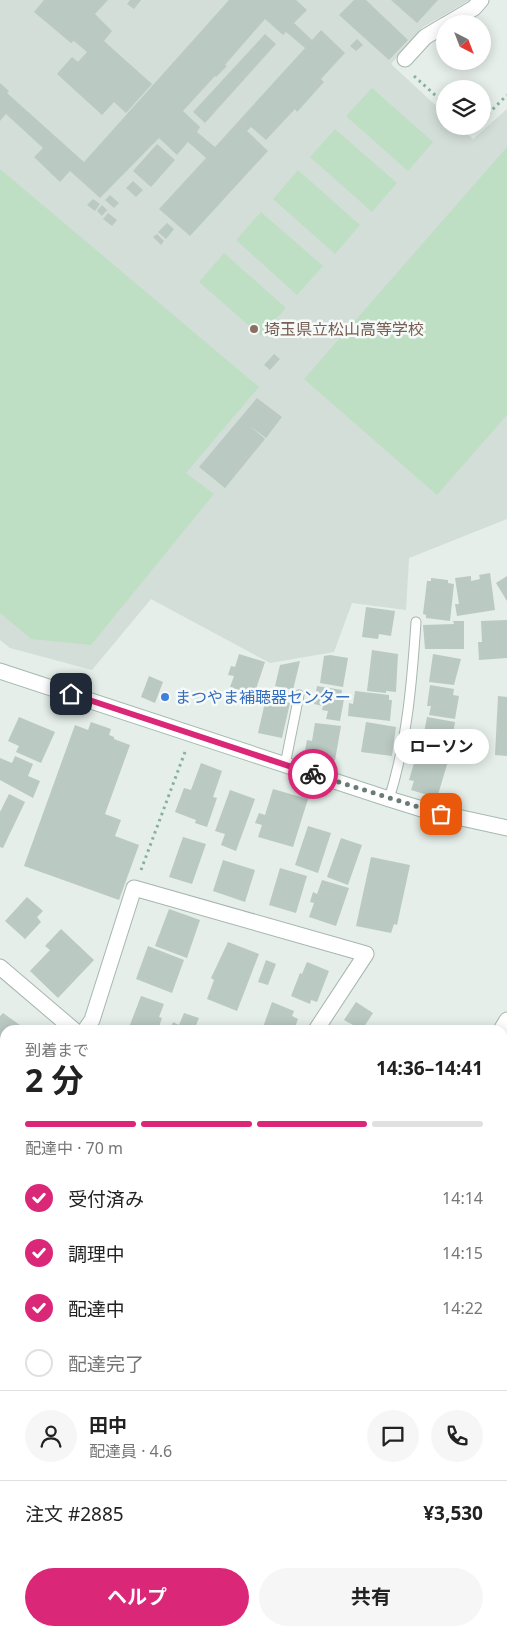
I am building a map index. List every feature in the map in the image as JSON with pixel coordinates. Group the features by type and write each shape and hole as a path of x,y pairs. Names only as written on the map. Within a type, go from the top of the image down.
{"street":[{"path":"462,15 474,8 481,0"},
{"path":"405,59 425,37 436,30"},
{"path":"0,671 389,799 425,810 507,828"},
{"path":"88,1025 92,1020 134,888 366,954 319,1025"},
{"path":"2,974 68,1025"}],"lane":[{"path":"389,799 400,762 411,689 416,622"},
{"path":"285,765 299,696"}],"path":[{"path":"405,59 408,71 436,96"},
{"path":"491,111 507,96"},
{"path":"134,888 192,734"}],"shaded area":[{"name":"埼玉県立松山高等学校","path":"0,0 470,0 444,15 436,15 436,20 423,27 391,64 436,106 436,135 469,135 473,139 478,135 491,135 491,123 507,109 507,519 409,558 406,610 352,603 334,652 270,663 151,599 92,670 10,648 0,640"}],"green space":[{"path":"372,88 433,142 408,171 346,116"},
{"path":"335,129 397,183 372,212 310,157"},
{"path":"507,147 507,415 437,495 304,379"},
{"path":"0,169 259,387 186,473 214,494 91,645 31,639 0,613"},
{"path":"298,170 360,225 335,254 273,199"},
{"path":"261,212 323,266 297,295 236,240"},
{"path":"224,253 286,308 261,336 199,282"}],"building":[{"path":"44,0 108,0 95,14 112,31 104,41 152,84 126,113 114,102 102,115 57,74 72,57 78,62 87,52 74,41 71,43 34,12"},
{"path":"130,0 141,0 134,9 127,4"},
{"path":"229,0 296,0 307,10 294,23 312,40 321,30 345,53 321,79 324,82 297,112 295,109 266,140 251,127 247,131 268,151 190,236 159,209 206,158 188,142 177,155 159,138 100,198 70,171 60,182 34,157 43,148 6,114 0,121 0,83 9,91 7,93 84,162","holes":["265,19 283,35 286,32 305,48 215,147 197,132 200,127 183,111 215,76 227,66 225,65"]},
{"path":"354,0 366,0 408,40 389,60 339,15"},
{"path":"391,0 438,0 417,23"},
{"path":"265,34 276,44 205,123 193,112"},
{"path":"357,39 363,45 356,51 350,46"},
{"path":"157,144 175,160 151,187 133,171"},
{"path":"133,181 143,190 136,197 126,188"},
{"path":"110,195 119,203 114,208 105,200"},
{"path":"93,199 100,204 95,211 87,205"},
{"path":"102,205 107,210 102,216 97,211"},
{"path":"108,213 117,220 112,226 103,219"},
{"path":"167,223 174,229 166,239 158,232"},
{"path":"157,234 164,241 161,245 153,237"},
{"path":"274,354 280,359 270,370 264,365"},
{"path":"257,398 282,417 266,438 250,426 265,439 225,488 199,467"},
{"path":"490,573 495,610 457,616 455,604 459,604 455,578 471,576 471,581 480,579 479,575"},
{"path":"507,576 507,601 496,583"},
{"path":"431,578 448,580 448,583 454,584 450,621 426,618 426,615 423,614 427,581 431,581"},
{"path":"366,607 395,611 391,636 379,634 378,639 362,637"},
{"path":"507,620 507,658 479,660 478,642 482,642 481,621"},
{"path":"453,621 464,621 464,649 425,649 423,625 454,624"},
{"path":"372,650 398,654 396,692 367,691"},
{"path":"239,654 265,662 254,695 230,687 234,676 228,675 231,666 235,667"},
{"path":"433,654 461,659 454,685 429,682"},
{"path":"324,656 348,658 343,687 320,683"},
{"path":"300,661 293,690 275,686 280,665"},
{"path":"149,676 163,682 155,703 141,697"},
{"path":"430,685 454,689 453,695 459,696 455,719 429,715 431,706 427,706"},
{"path":"317,686 342,690 341,699 344,699 340,721 326,719 328,711 322,710 323,706 314,704"},
{"path":"355,691 389,695 389,700 392,700 390,721 348,716 349,703 353,704"},
{"path":"498,696 507,697 507,756 495,755"},
{"path":"266,698 290,703 282,738 258,733"},
{"path":"19,717 55,732 41,763 16,752 19,746 8,741"},
{"path":"427,717 455,722 449,754 430,751 430,734 424,733"},
{"path":"91,722 111,729 109,735 130,745 105,814 121,820 115,836 139,845 119,900 24,866 75,725 88,730"},
{"path":"366,722 396,727 392,756 361,752"},
{"path":"315,723 341,726 335,760 317,758 318,751 305,750 307,740 312,741"},
{"path":"410,747 416,749 414,759 407,758"},
{"path":"422,750 449,758 437,798 411,790 414,781 409,780 417,753 421,754"},
{"path":"15,756 33,764 28,776 40,781 33,798 0,780 0,758 12,763"},
{"path":"201,763 222,771 213,797 217,798 207,827 195,823 196,820 175,812 184,788 191,790"},
{"path":"273,789 308,799 293,847 258,837 262,825 255,823 259,813 265,815"},
{"path":"230,790 255,799 236,851 221,845 225,834 215,831"},
{"path":"9,794 25,802 3,848 0,847 0,812"},
{"path":"308,826 331,833 318,873 295,865"},
{"path":"183,837 206,844 192,884 169,877"},
{"path":"341,838 362,845 348,885 327,877"},
{"path":"371,857 410,865 397,925 394,924 391,933 356,926"},
{"path":"223,860 255,870 245,902 213,891"},
{"path":"280,868 307,876 296,913 269,905"},
{"path":"322,880 349,888 336,926 309,917 314,903 310,902 313,892 317,894"},
{"path":"27,897 43,911 37,917 41,922 25,939 5,921"},
{"path":"169,909 200,920 187,958 155,946"},
{"path":"61,929 94,960 58,998 30,971 50,950 45,946"},
{"path":"228,942 259,954 237,1011 207,999 214,980 211,978"},
{"path":"148,946 184,960 172,993 136,979"},
{"path":"266,960 276,964 268,985 258,982"},
{"path":"307,962 329,971 317,1002 311,1000 310,1004 291,996 300,973 302,974"},
{"path":"141,996 164,1004 159,1017 162,1018 160,1025 130,1025"},
{"path":"272,1002 294,1011 292,1016 298,1019 296,1025 264,1025"},
{"path":"356,1002 373,1013 365,1025 353,1025 344,1020"},
{"path":"3,1013 20,1025 0,1025 0,1016"},
{"path":"184,1013 199,1018 196,1025 179,1025"}],"way so far":[{"path":"313,774 441,814"}],"place":[{"name":"埼玉県立松山高等学校","path":"254,329"},
{"name":"まつやま補聴器センター","path":"165,697"},
{"name":"ローソン","path":"441,814"}],"route":[{"path":"71,694 313,774"}]}
